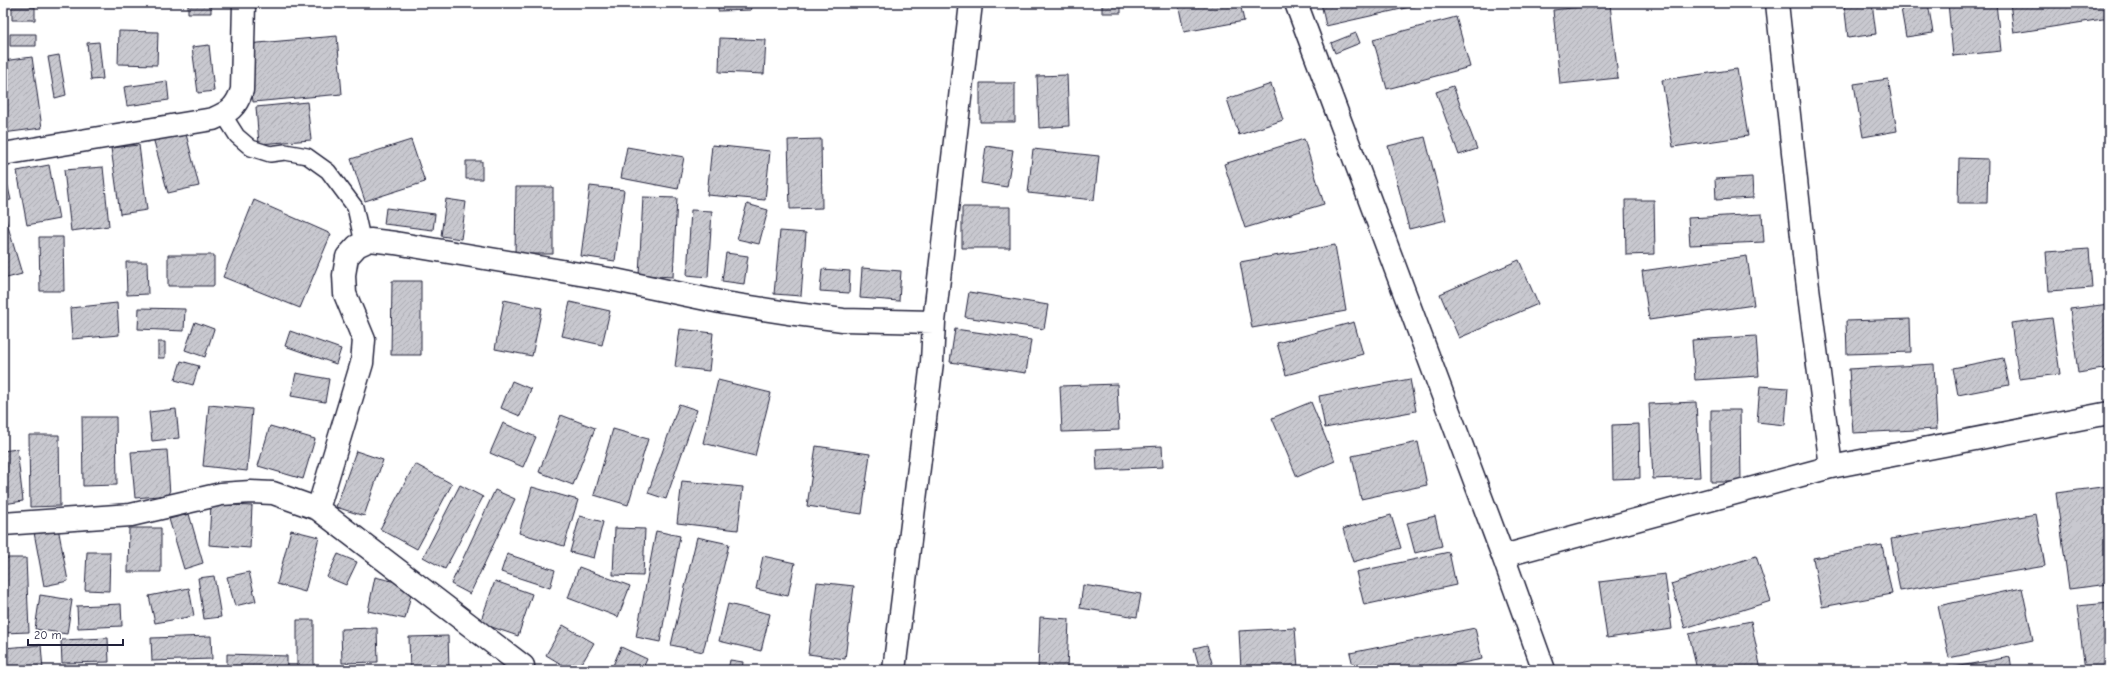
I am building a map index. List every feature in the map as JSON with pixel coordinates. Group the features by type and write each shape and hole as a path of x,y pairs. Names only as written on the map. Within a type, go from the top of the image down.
{"street":[{"path":"3,154 205,120 223,114 237,102 242,90 244,3"},
{"path":"894,670 932,362 934,322 971,3"},
{"path":"1296,3 1503,556 1544,670"},
{"path":"1777,3 1805,264 1831,467"},
{"path":"318,509 362,363 364,340 345,294 344,275 347,257 357,246 370,240 615,280 725,304 843,320 934,322"},
{"path":"1503,556 1831,467 2109,413"},
{"path":"3,524 131,515 221,494 251,492 273,493 318,509 523,666"}],"lane":[{"path":"223,114 237,136 251,148 270,154 285,152 307,156 328,171 355,207 363,243"}],"building":[{"path":"188,3 211,3 211,13 188,13"},
{"path":"718,3 750,3 751,10 718,11"},
{"path":"1102,3 1121,3 1121,13 1102,13"},
{"path":"1178,3 1240,3 1244,21 1184,32"},
{"path":"1321,3 1418,3 1419,5 1326,26"},
{"path":"1844,3 1872,3 1876,34 1848,38"},
{"path":"1900,3 1928,3 1933,33 1906,37"},
{"path":"1948,3 1996,3 2001,51 1953,56"},
{"path":"2010,3 2109,3 2109,18 2014,33"},
{"path":"1610,4 1618,78 1560,84 1553,10"},
{"path":"12,7 35,7 35,20 12,20"},
{"path":"1456,17 1470,67 1387,89 1373,39"},
{"path":"119,31 158,32 157,65 118,64"},
{"path":"1356,33 1360,43 1335,53 1331,43"},
{"path":"10,34 36,34 36,46 10,46"},
{"path":"337,36 342,94 253,102 247,44"},
{"path":"720,38 766,40 764,74 719,72"},
{"path":"99,42 103,79 91,80 87,43"},
{"path":"209,45 214,91 198,93 192,47"},
{"path":"59,55 66,95 55,98 48,57"},
{"path":"32,57 42,128 3,133 3,61"},
{"path":"1737,69 1748,136 1673,147 1662,80"},
{"path":"1067,75 1069,126 1039,128 1037,76"},
{"path":"1888,79 1897,131 1863,137 1854,84"},
{"path":"167,81 169,100 127,106 124,87"},
{"path":"980,83 1015,83 1015,122 980,122"},
{"path":"1271,84 1283,120 1239,135 1227,99"},
{"path":"1453,86 1477,149 1459,155 1436,92"},
{"path":"307,102 311,140 259,144 256,107"},
{"path":"184,126 199,186 168,193 152,134"},
{"path":"1425,137 1446,220 1409,229 1388,146"},
{"path":"821,139 822,208 790,209 788,140"},
{"path":"1304,139 1324,204 1245,228 1224,164"},
{"path":"411,140 425,182 365,201 351,159"},
{"path":"139,145 147,210 120,214 111,148"},
{"path":"712,145 770,151 765,200 707,195"},
{"path":"986,146 1013,150 1007,187 981,183"},
{"path":"627,147 684,157 678,189 621,178"},
{"path":"1033,149 1099,156 1094,200 1028,193"},
{"path":"1959,158 1988,159 1987,203 1958,203"},
{"path":"466,161 482,161 482,179 466,179"},
{"path":"49,165 59,219 27,225 17,171"},
{"path":"103,167 109,226 71,231 64,170"},
{"path":"4,170 11,200 3,201 3,171"},
{"path":"1752,177 1753,198 1716,200 1715,179"},
{"path":"590,186 624,190 615,261 581,256"},
{"path":"516,187 553,187 553,254 515,254"},
{"path":"643,197 677,198 673,277 639,275"},
{"path":"446,199 466,202 461,239 441,236"},
{"path":"254,200 331,234 300,308 223,277"},
{"path":"1625,200 1654,200 1655,254 1626,255"},
{"path":"747,204 768,210 759,244 737,239"},
{"path":"962,207 1010,207 1010,248 962,248"},
{"path":"386,208 435,214 433,230 384,224"},
{"path":"691,210 712,211 708,277 687,275"},
{"path":"4,213 22,274 3,279 3,214"},
{"path":"1762,214 1764,242 1690,245 1688,218"},
{"path":"780,231 806,233 801,296 774,294"},
{"path":"39,237 63,237 64,291 40,291"},
{"path":"1335,245 1346,311 1252,328 1240,262"},
{"path":"2089,249 2092,288 2049,291 2046,252"},
{"path":"726,253 748,256 744,284 722,281"},
{"path":"168,255 214,255 214,286 168,286"},
{"path":"1747,256 1754,305 1649,320 1642,271"},
{"path":"1519,260 1538,304 1459,338 1440,294"},
{"path":"126,262 147,262 148,294 127,295"},
{"path":"862,268 901,271 899,301 860,298"},
{"path":"822,269 850,271 849,293 820,291"},
{"path":"392,281 421,281 421,355 391,355"},
{"path":"969,292 1048,305 1044,329 965,317"},
{"path":"504,300 542,308 532,356 495,349"},
{"path":"570,302 610,311 602,345 562,336"},
{"path":"117,303 119,335 72,339 70,308"},
{"path":"2109,304 2109,368 2078,373 2070,309"},
{"path":"139,308 185,309 184,331 138,329"},
{"path":"2052,318 2060,374 2019,379 2011,323"},
{"path":"1910,319 1911,352 1847,354 1846,321"},
{"path":"195,322 214,329 205,357 185,350"},
{"path":"1354,322 1363,354 1286,375 1277,343"},
{"path":"680,329 713,333 709,371 675,367"},
{"path":"955,329 1031,340 1026,373 950,362"},
{"path":"290,331 341,349 336,364 285,346"},
{"path":"1756,336 1759,376 1695,380 1692,340"},
{"path":"158,342 165,342 165,358 158,358"},
{"path":"2003,358 2009,385 1958,395 1953,368"},
{"path":"181,361 199,366 193,385 175,380"},
{"path":"1934,364 1937,429 1853,433 1849,369"},
{"path":"296,373 329,379 325,402 291,396"},
{"path":"1410,379 1416,411 1325,428 1319,396"},
{"path":"718,380 771,393 755,456 703,443"},
{"path":"512,381 531,389 520,416 501,408"},
{"path":"1117,384 1119,430 1062,432 1060,386"},
{"path":"1760,386 1788,388 1785,425 1757,422"},
{"path":"1311,402 1335,461 1297,477 1272,418"},
{"path":"1696,402 1700,477 1653,479 1649,404"},
{"path":"679,404 697,410 666,499 648,493"},
{"path":"209,405 252,409 247,471 203,466"},
{"path":"176,409 179,438 152,441 149,412"},
{"path":"1711,410 1740,410 1741,482 1711,482"},
{"path":"561,415 595,428 573,485 539,472"},
{"path":"82,417 116,417 117,485 83,486"},
{"path":"503,423 536,437 523,467 490,453"},
{"path":"1639,424 1640,478 1613,479 1612,425"},
{"path":"270,426 315,439 303,479 258,466"},
{"path":"613,429 648,439 628,505 594,495"},
{"path":"29,435 59,435 60,506 30,507"},
{"path":"1418,442 1427,485 1361,499 1352,456"},
{"path":"816,446 870,454 862,514 807,506"},
{"path":"1162,446 1163,467 1097,470 1096,449"},
{"path":"17,449 23,501 4,504 3,451"},
{"path":"167,450 170,495 135,498 131,452"},
{"path":"356,451 383,460 364,516 336,507"},
{"path":"415,464 452,484 417,549 380,529"},
{"path":"682,481 743,487 738,530 677,523"},
{"path":"460,485 483,497 445,569 423,557"},
{"path":"2109,486 2109,584 2069,589 2056,493"},
{"path":"532,487 578,500 564,546 519,533"},
{"path":"495,490 515,499 470,594 451,584"},
{"path":"211,504 252,506 250,548 209,545"},
{"path":"189,514 203,563 184,569 169,519"},
{"path":"2036,514 2045,566 1900,591 1891,539"},
{"path":"1391,515 1401,548 1353,562 1343,529"},
{"path":"580,516 603,522 594,558 570,552"},
{"path":"1435,516 1442,546 1415,553 1407,523"},
{"path":"57,522 68,581 44,586 33,527"},
{"path":"129,528 161,528 161,572 128,572"},
{"path":"615,528 645,529 643,576 613,575"},
{"path":"291,530 319,537 305,592 277,584"},
{"path":"656,531 680,536 660,642 636,637"},
{"path":"697,537 729,544 703,652 671,645"},
{"path":"1882,545 1892,594 1822,607 1813,558"},
{"path":"87,552 110,552 109,591 85,590"},
{"path":"1449,552 1456,585 1364,605 1356,572"},
{"path":"338,554 357,562 346,585 327,577"},
{"path":"507,554 555,570 550,588 501,572"},
{"path":"763,556 795,563 788,596 756,589"},
{"path":"1756,556 1771,601 1685,628 1671,584"},
{"path":"3,558 26,558 29,632 3,633"},
{"path":"579,567 630,586 618,617 568,598"},
{"path":"249,572 256,601 235,606 227,577"},
{"path":"1665,574 1672,629 1607,638 1599,582"},
{"path":"214,576 221,617 204,619 198,578"},
{"path":"375,577 413,586 405,619 368,611"},
{"path":"495,581 532,594 518,636 480,623"},
{"path":"817,582 854,586 845,659 808,654"},
{"path":"1083,585 1141,594 1137,617 1080,608"},
{"path":"189,588 194,616 155,623 149,596"},
{"path":"2022,588 2033,640 1949,658 1938,606"},
{"path":"40,595 72,600 67,634 35,629"},
{"path":"2109,603 2109,670 2085,670 2077,606"},
{"path":"121,604 122,626 78,628 77,606"},
{"path":"728,604 770,614 761,651 719,641"},
{"path":"1040,617 1069,619 1067,670 1038,670"},
{"path":"297,620 314,620 314,670 297,670"},
{"path":"1751,621 1761,670 1697,670 1689,634"},
{"path":"563,625 594,643 578,670 571,670 546,655"},
{"path":"377,628 378,662 342,663 341,629"},
{"path":"1295,628 1298,668 1241,670 1239,631"},
{"path":"1475,628 1482,659 1429,670 1354,670 1350,653"},
{"path":"211,636 212,659 152,661 151,638"},
{"path":"448,636 449,670 410,670 409,637"},
{"path":"108,638 109,662 62,663 61,640"},
{"path":"41,645 43,670 3,670 3,648"},
{"path":"1207,645 1214,670 1200,670 1194,648"},
{"path":"621,647 647,659 642,670 611,670"},
{"path":"227,654 287,656 287,670 227,670"},
{"path":"2010,657 2012,670 1954,670 1954,667"},
{"path":"730,660 743,662 742,670 728,670"}]}
